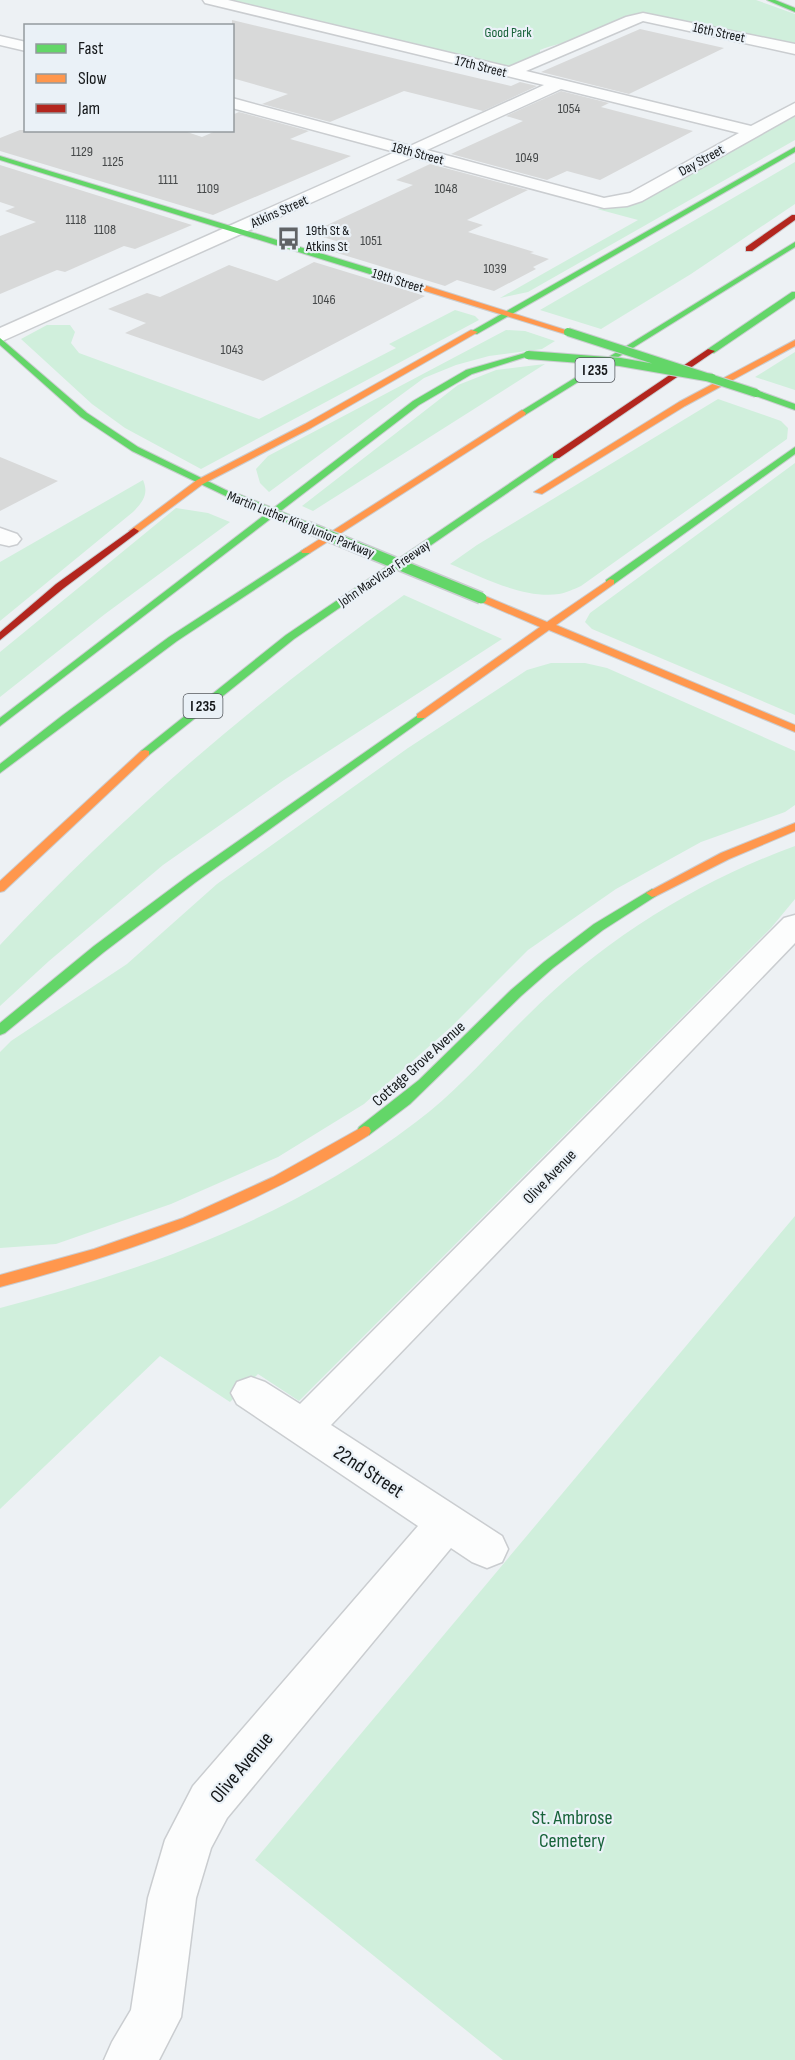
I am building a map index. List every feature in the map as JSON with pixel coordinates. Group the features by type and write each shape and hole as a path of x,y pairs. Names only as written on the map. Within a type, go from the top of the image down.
{"main road":[{"path":"770,0 795,10"},
{"path":"0,637 60,586 200,482 308,426 795,149"},
{"name":"19th Street","path":"0,158 568,332 795,407"},
{"path":"736,258 795,217"},
{"name":"I 235","path":"0,770 67,717 174,639 394,493 795,244"},
{"name":"John MacVicar Freeway","path":"0,888 131,764 290,637 795,294"},
{"path":"394,493 650,318"},
{"name":"Martin Luther King Junior Parkway","path":"0,341 84,416 135,449 200,482 795,729"},
{"path":"525,499 546,489 682,404 795,343"},
{"path":"0,723 416,402 465,372 495,362 528,355 598,358 645,364 712,378"},
{"path":"0,1030 99,949 192,879 795,450"},
{"path":"423,546 505,508"},
{"name":"Cottage Grove Avenue","path":"0,1281 103,1254 166,1232 233,1205 289,1176 341,1146 423,1086 533,978 578,941 620,911 717,859 795,827"}],"street":[{"name":"17th Street","path":"210,0 753,132"},
{"name":"16th Street","path":"509,73 631,20 643,17 795,49"},
{"path":"0,40 24,46"},
{"name":"Atkins Street","path":"0,336 558,85"},
{"name":"18th Street","path":"234,104 604,203"},
{"name":"Day Street","path":"604,203 627,201 636,197 795,108"},
{"name":"Olive Avenue","path":"303,1427 795,925"},
{"name":"22nd Street","path":"251,1393 487,1549"},
{"name":"Olive Avenue","path":"130,2060 155,2017 172,1898 189,1840 210,1802 447,1523"}],"green space":[{"name":"Good Park","path":"227,0 756,0 795,14 795,44 655,15 644,15 614,22 575,39 540,50 540,54 515,65 505,66"},
{"path":"795,115 795,140 528,292 500,298 638,220 597,209 636,204"},
{"path":"795,162 795,204 691,274 601,329 540,310"},
{"path":"455,310 475,316 479,320 201,469 125,428 92,404 21,339 47,325 70,325 75,332 71,343 79,353 259,419 396,348 389,344"},
{"path":"506,330 525,331 555,341 542,349 489,356 456,365 424,378 269,492 260,483 256,469 268,456"},
{"path":"795,352 795,390 755,377"},
{"path":"545,364 313,511 302,506 458,385 496,370"},
{"path":"718,399 781,421 788,428 787,439 581,586 559,594 531,593 489,581 450,564 477,545"},
{"path":"795,463 795,715 592,629 585,622 590,613"},
{"path":"143,480 144,498 133,512 0,621 0,562"},
{"path":"176,508 208,513 230,522 105,614 0,697 0,652"},
{"path":"404,595 502,639 284,780 163,865 49,961 0,1006 0,945 46,897 143,804 193,760 297,675"},
{"path":"551,663 585,663 607,668 795,751 795,805 785,812 701,842 616,889 528,950 451,1027 364,1104 278,1157 171,1204 56,1244 0,1248 0,1052 11,1041 127,964 217,884 408,748 527,670"},
{"path":"795,846 795,899 771,928 299,1401 258,1374 230,1402 160,1356 0,1509 0,1308 111,1276 165,1257 217,1236 319,1186 368,1156 431,1110 557,988 619,938 652,916 722,877"},
{"name":"St. Ambrose Cemetery","path":"795,1216 795,2060 503,2060 255,1860"}],"building":[{"path":"232,20 511,86 520,82 537,86 483,111 404,91 330,122 262,104 288,94 234,79 234,24"},
{"path":"640,29 724,48 629,94 541,72"},
{"path":"561,91 609,103 601,107 693,131 600,180 567,171 547,180 451,154 523,121 506,116"},
{"path":"239,112 309,131 290,139 351,156 213,215 0,151 0,138 20,130 24,132 187,132 202,137 213,132 234,132 234,114"},
{"path":"430,164 528,190 467,220 483,225 468,232 534,252 530,253 549,259 533,267 536,269 494,291 457,280 445,286 334,252 349,245 310,233 413,185 396,180"},
{"path":"0,165 192,225 135,249 124,246 65,272 57,270 0,294 0,236 36,222 5,211 15,207 0,202"},
{"path":"314,262 425,296 263,381 125,333 146,323 108,309 147,293 160,297 229,265 277,281"},
{"path":"0,457 58,481 0,511"}],"traffic: fast":[{"path":"770,0 795,10"},
{"path":"474,332 795,149"},
{"path":"0,158 389,277"},
{"path":"522,413 795,244"},
{"path":"711,351 795,294"},
{"path":"568,332 756,393"},
{"path":"0,341 84,415 135,449 235,497"},
{"path":"0,723 416,403 469,372 528,355"},
{"path":"528,355 620,362 712,378"},
{"path":"756,393 795,407"},
{"path":"610,582 795,450"},
{"path":"145,753 290,637 556,456"},
{"path":"235,497 481,598"},
{"path":"0,770 67,717 173,639 306,551"},
{"path":"0,1030 99,949 192,879 421,716"},
{"path":"364,1131 424,1083 548,965 599,927 652,893"}],"traffic: slow":[{"path":"389,277 568,332"},
{"path":"134,531 200,482 308,426 474,332"},
{"path":"539,492 682,404 795,343"},
{"path":"306,551 522,413"},
{"path":"421,716 610,582"},
{"path":"481,598 795,729"},
{"path":"0,888 145,753"},
{"path":"652,893 725,856 795,827"},
{"path":"0,1281 96,1254 189,1222 278,1181 364,1131"}],"traffic: jam":[{"path":"749,249 795,217"},
{"path":"556,456 711,351"},
{"path":"0,637 60,586 134,531"}],"place":[{"name":"19th St & Atkins St","path":"288,238"}]}
